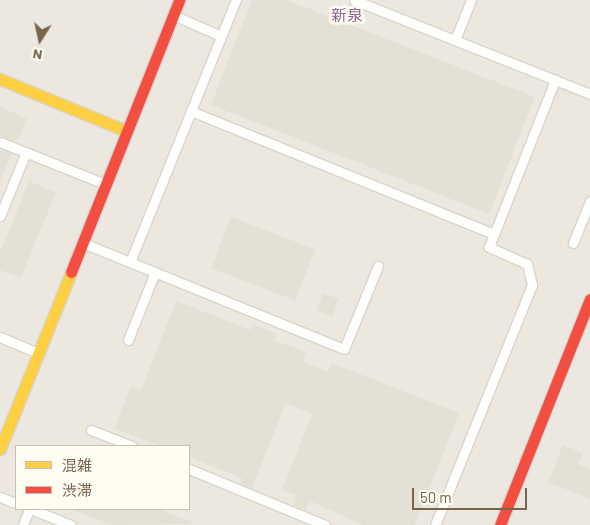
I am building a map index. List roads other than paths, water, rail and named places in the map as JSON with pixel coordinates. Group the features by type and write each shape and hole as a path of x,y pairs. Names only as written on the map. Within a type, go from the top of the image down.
{"street":[{"path":"0,449 179,0"},
{"path":"0,79 126,131"},
{"path":"500,525 590,299"}],"lane":[{"path":"130,262 236,0"},
{"path":"354,0 590,94"},
{"path":"455,40 471,0"},
{"path":"173,15 222,36"},
{"path":"435,525 532,285 527,264 489,247 555,80"},
{"path":"191,111 494,234"},
{"path":"0,142 105,184"},
{"path":"0,216 26,152"},
{"path":"572,243 590,201"},
{"path":"82,243 344,349 378,266"},
{"path":"128,340 155,272"},
{"path":"0,337 38,353"},
{"path":"91,430 129,445"},
{"path":"190,469 325,525"},
{"path":"0,497 15,503"},
{"path":"22,525 30,510"},
{"path":"33,510 71,525"}],"district":[{"name":"新泉","path":"347,15"}]}
